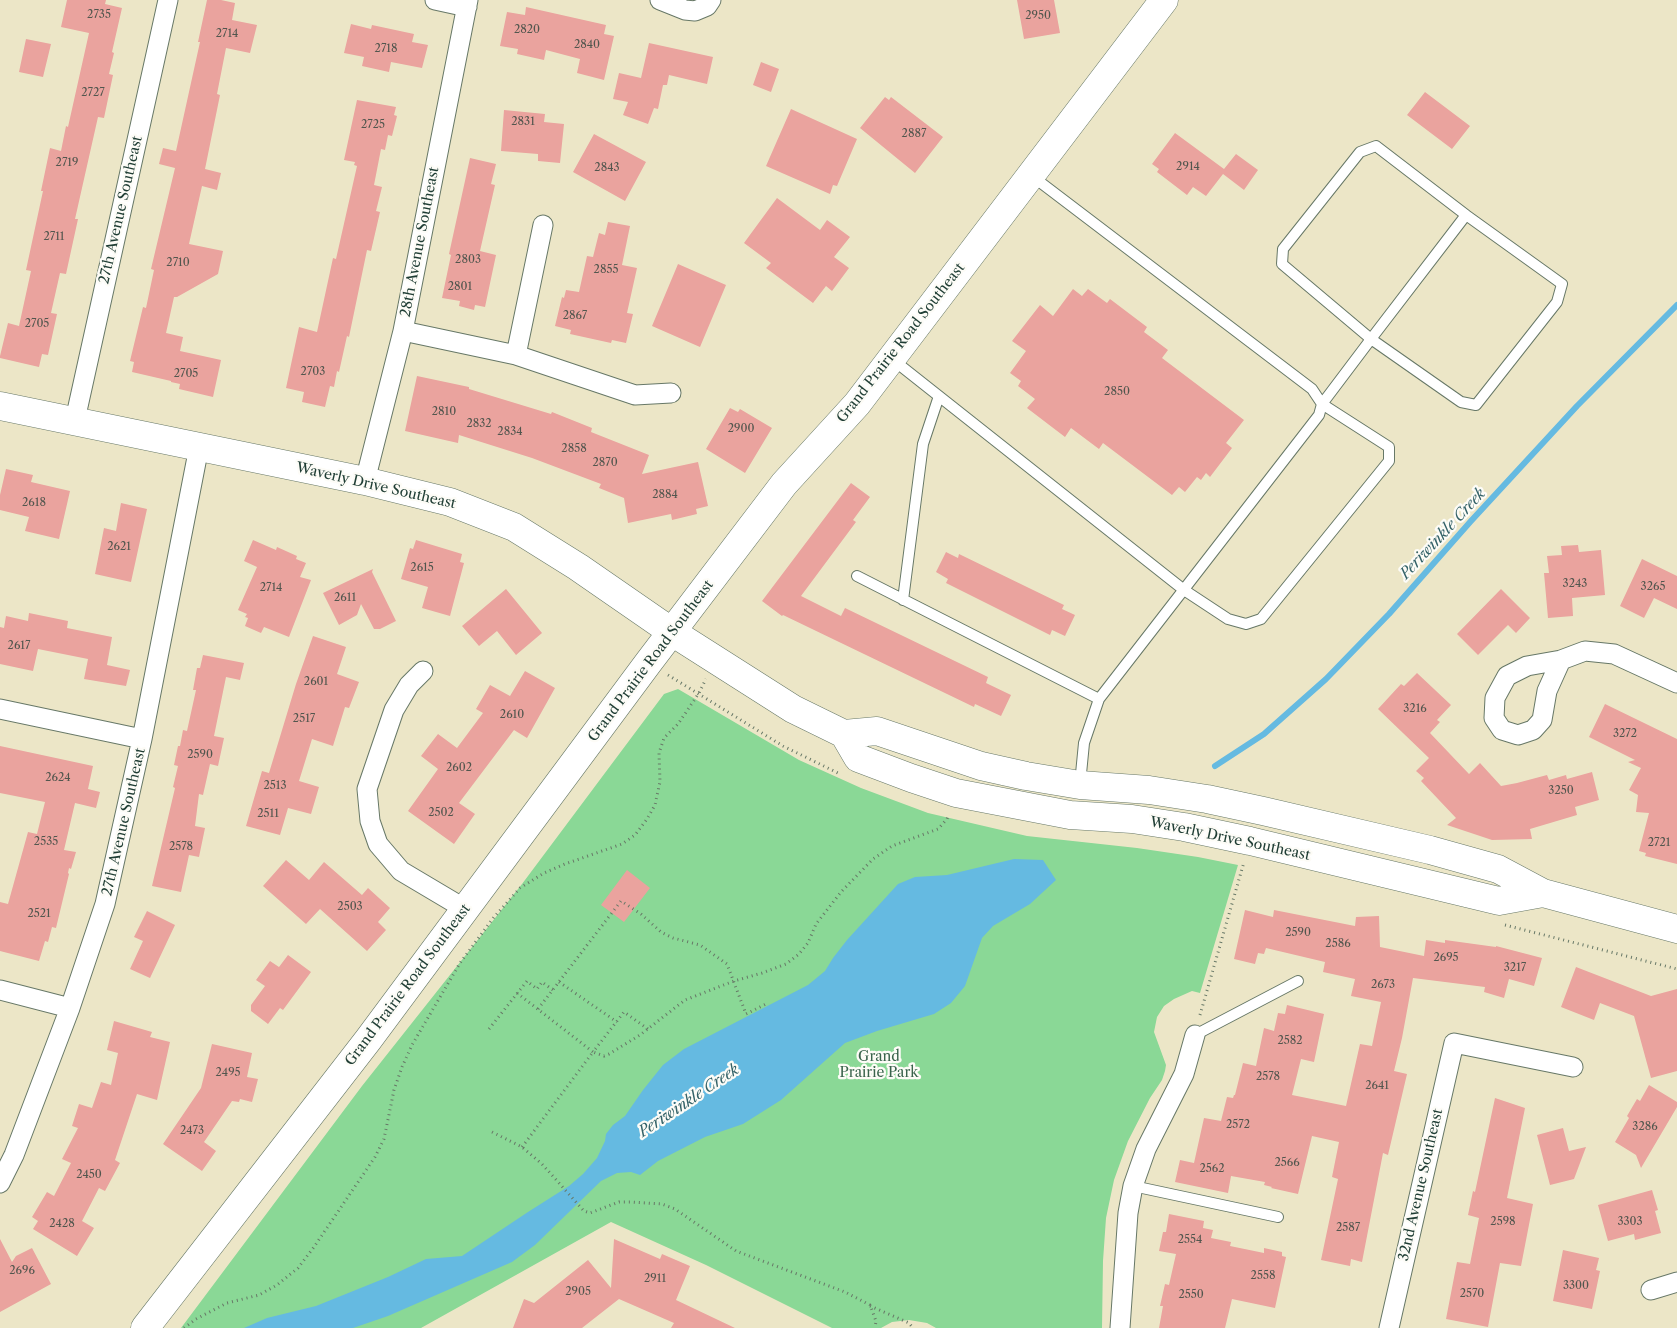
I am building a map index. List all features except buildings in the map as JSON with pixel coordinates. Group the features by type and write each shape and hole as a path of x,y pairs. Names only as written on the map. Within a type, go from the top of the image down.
{"main road":[{"name":"Grand Prairie Road Southeast","path":"145,1328 368,1040 784,484 857,404 1164,0"},
{"name":"Waverly Drive Southeast","path":"0,406 365,481 450,502 514,527 578,567 672,632 793,709 844,734 877,731 981,766 1080,785 1149,790 1262,810 1430,850 1498,869 1543,893 1677,928"},
{"name":"Waverly Drive Southeast","path":"844,734 858,758 956,793 1070,815 1132,819 1184,827 1499,901 1543,893"}],"street":[{"name":"27th Avenue Southeast","path":"74,420 168,0"},
{"path":"436,0 468,3"},
{"path":"660,0 685,10 695,11 709,3"},
{"name":"28th Avenue Southeast","path":"365,481 403,331 468,3"},
{"path":"516,355 543,225"},
{"path":"403,331 516,355 635,395 671,393"},
{"name":"27th Avenue Southeast","path":"0,1183 14,1155 70,1008 105,904 142,740 199,446"},
{"path":"1561,660 1585,651 1614,654 1677,683"},
{"path":"424,671 408,685 394,710 367,789 370,821 378,844 401,871 465,909"},
{"path":"0,709 142,740"},
{"path":"0,990 70,1008"},
{"path":"1120,1328 1128,1212 1133,1186 1146,1149 1184,1074 1195,1035"},
{"name":"32nd Avenue Southeast","path":"1389,1328 1454,1043 1573,1068"},
{"path":"1651,1290 1677,1282"}],"lane":[{"path":"1376,146 1466,215 1562,284 1558,302 1476,405 1462,402 1371,339 1282,264 1283,249 1360,152 1376,146"},
{"path":"891,358 1184,590 1228,618 1246,624 1261,619 1390,461 1389,448 1322,404 1312,389 1030,175"},
{"path":"1080,785 1084,743 1099,699 1319,415 1322,404 1466,215"},
{"path":"903,600 923,444 930,418 939,396"},
{"path":"857,576 1099,699"},
{"path":"1195,1035 1298,981"},
{"path":"1133,1186 1278,1217"}],"path":[{"path":"184,1328 196,1319 227,1303 259,1294 271,1288 298,1268 375,1157 384,1139 394,1090 402,1067 412,1045 460,963 494,917 520,888 544,873 622,844 635,834 655,805 660,782 659,753 664,738 678,724 699,693 715,659"},
{"path":"517,993 593,1052 604,1056 609,1054 648,1029 685,1000 734,980 786,964 799,954 808,942 816,924 859,872 873,859 892,846 938,829 948,819 956,793"},
{"path":"1195,1035 1204,996 1250,841"},
{"path":"538,1009 621,901 641,914 661,932 673,938 700,945 726,964 746,1014 766,1004"},
{"path":"489,1029 527,981 537,988 542,982 553,990"},
{"path":"559,982 617,1022"},
{"path":"522,1147 624,1012 648,1029"},
{"path":"492,1132 522,1147 542,1164 580,1208 590,1213 619,1202 662,1204 675,1209 736,1251 845,1292 870,1306 909,1323 913,1328"},
{"path":"870,1306 876,1321 875,1328"}],"green space":[{"name":"Grand Prairie Park","path":"678,689 799,760 861,788 928,813 1027,836 1137,848 1238,865 1200,993 1192,991 1174,999 1164,1006 1157,1017 1154,1032 1166,1065 1165,1071 1162,1080 1150,1098 1128,1141 1114,1180 1106,1218 1102,1328 936,1328 927,1323 909,1320 892,1322 881,1328 832,1328 706,1265 611,1222 421,1328 181,1328 362,1086 522,884 664,694"}],"water":[{"path":"1014,859 1043,860 1056,880 1030,904 993,926 982,938 965,986 951,1003 934,1014 845,1043 781,1100 743,1124 705,1137 658,1161 640,1175 631,1172 617,1173 601,1181 535,1245 512,1262 388,1316 353,1328 244,1328 267,1318 316,1306 388,1277 426,1259 462,1256 569,1186 583,1174 597,1158 605,1141 606,1134 613,1125 625,1116 663,1065 684,1049 808,985 825,971 847,940 898,884 915,877 947,875"}],"waterway":[{"name":"Periwinkle Creek","path":"1215,766 1264,734 1326,679 1389,614 1471,521 1577,406 1677,305"}]}
